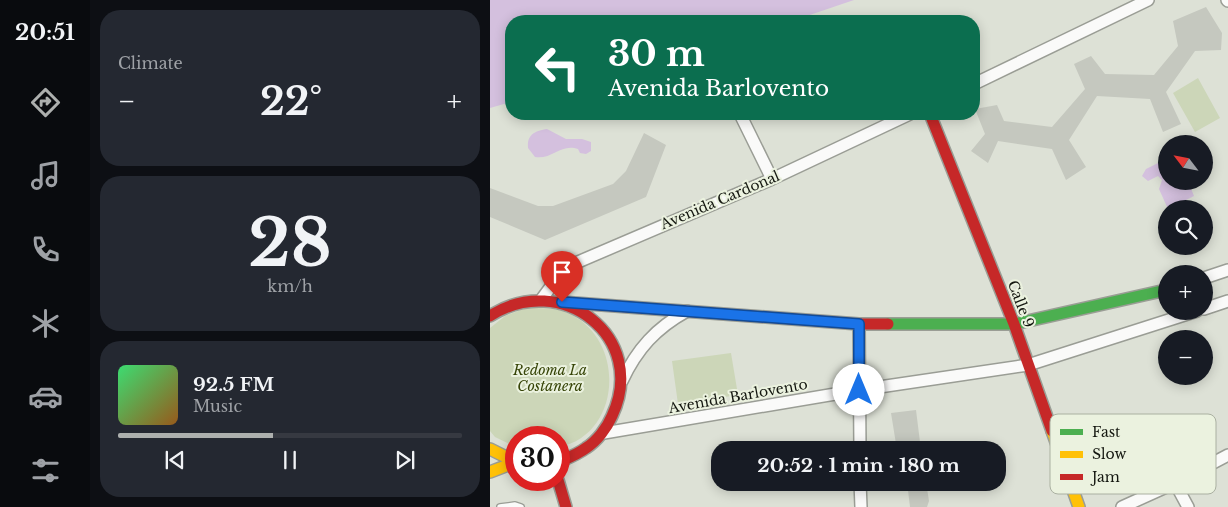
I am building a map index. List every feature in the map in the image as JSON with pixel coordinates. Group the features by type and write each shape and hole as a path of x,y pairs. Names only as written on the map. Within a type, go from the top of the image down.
{"street":[{"path":"980,81 1148,0"},
{"path":"743,120 772,178"},
{"name":"Avenida Cardonal","path":"541,300 558,277 578,262 772,178 897,120"},
{"name":"Calle 9","path":"932,120 1014,324 1050,426"},
{"path":"1213,275 1228,270"},
{"path":"490,316 511,304 541,300 859,324 1014,324 1158,292"},
{"path":"1213,306 1228,301"},
{"path":"562,302 582,312 600,326 616,351 622,381"},
{"path":"570,459 590,447 604,433 617,408 622,381 641,347 670,320 688,311"},
{"name":"Avenida Barlovento","path":"604,433 859,390 1028,365 1169,320"},
{"path":"859,324 860,441"},
{"path":"490,449 505,456"},
{"path":"1216,461 1228,455"},
{"path":"490,472 505,466"},
{"path":"561,491 566,507"},
{"path":"860,491 860,507"},
{"name":"Calle 9","path":"1074,494 1079,507"},
{"path":"1122,507 1151,494"},
{"path":"1181,494 1188,507"}],"lane":[{"path":"500,507 515,505 521,507"}],"green space":[{"path":"1198,78 1220,118 1195,132 1173,93"},
{"name":"Redoma La Costanera","path":"526,308 555,309 566,312 590,329 602,346 608,366 609,387 604,408 594,425 579,439 570,443 570,426 505,426 505,442 495,437 490,431 490,328 505,316"},
{"path":"731,353 738,395 678,404 672,361"}],"shaded area":[{"path":"490,0 854,0 810,15 505,15 505,104 490,108"},
{"path":"547,129 566,139 582,139 591,142 591,151 586,154 580,153 578,149 566,148 546,156 535,157 528,148 530,136 535,132"},
{"path":"1158,163 1158,176 1148,181 1142,176 1146,169"},
{"path":"1159,190 1192,190 1194,196 1186,200 1164,200"}],"building":[{"path":"1206,7 1222,33 1221,50 1195,51 1166,92 1181,124 1163,132 1150,99 1097,96 1069,140 1086,167 1066,180 1052,149 998,141 988,163 971,151 985,134 979,120 980,108 997,105 1004,121 1052,127 1085,89 1074,64 1091,56 1105,74 1154,75 1178,46 1173,21"},
{"path":"644,133 666,145 646,197 545,240 490,217 490,188 538,206 553,206 613,184 626,171"},
{"path":"916,410 920,441 896,441 891,413"},
{"path":"908,491 927,491 929,501 927,507 910,507"}],"traffic: fast":[{"path":"888,324 1014,324 1158,292"}],"traffic: slow":[{"path":"490,449 505,456"},
{"path":"490,472 505,466"},
{"path":"1074,494 1079,507"}],"traffic: jam":[{"path":"932,120 1014,324 1050,425"},
{"path":"490,316 517,304 544,301 570,307 592,319 608,338 619,361 620,387 612,416 594,442 570,457"},
{"path":"561,302 859,324 888,324"},
{"path":"561,491 566,507"}],"route":[{"path":"562,302 859,324 859,390"}]}
